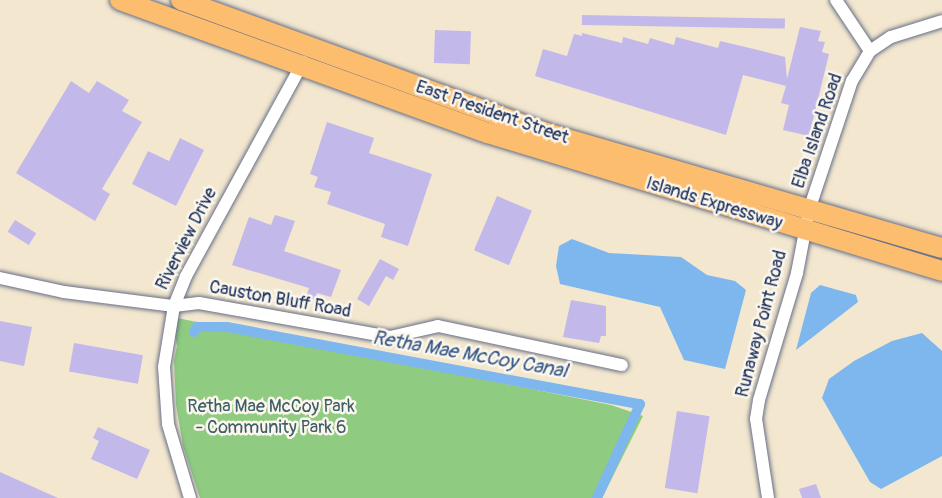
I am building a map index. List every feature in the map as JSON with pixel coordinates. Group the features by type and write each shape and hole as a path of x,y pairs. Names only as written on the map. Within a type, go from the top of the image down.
{"main road":[{"name":"East President Street","path":"120,0 298,67 488,133"},
{"name":"East President Street","path":"181,0 546,133 809,210"},
{"name":"Islands Expressway","path":"488,133 804,231 942,271"},
{"name":"Islands Expressway","path":"809,210 942,248"}],"street":[{"path":"836,0 870,51"},
{"name":"Elba Island Road","path":"804,231 852,81 870,51 891,37 942,21"},
{"name":"Riverview Drive","path":"190,498 168,424 164,367 174,306 186,276 298,67 313,50"},
{"name":"Runaway Point Road","path":"768,498 756,419 797,273 804,231"},
{"name":"Causton Bluff Road","path":"0,278 64,292 174,306 199,303 390,338 438,326 621,365"}],"green space":[{"name":"Retha Mae McCoy Park - Community Park 6","path":"172,317 611,405 643,416 602,498 200,498 183,446 176,405 174,360 177,346"}],"water":[{"path":"572,239 609,253 681,257 707,275 735,281 746,290 725,369 684,360 660,307 560,284 556,266 559,246"},
{"path":"820,285 856,295 858,302 796,350 811,293"},
{"path":"922,333 942,351 942,456 881,489 870,482 822,398 829,379 854,361 892,341"}],"building":[{"path":"582,15 785,19 785,29 582,25"},
{"path":"800,27 821,31 818,41 825,42 822,52 829,54 809,136 783,130 789,105 781,103 786,86 743,75 726,135 535,76 543,49 567,56 574,34 582,36 582,33 622,43 623,37 648,44 650,38 674,45 676,37 718,48 720,41 785,57 787,79"},
{"path":"435,30 471,31 470,64 434,63"},
{"path":"71,81 89,93 97,81 129,100 122,111 142,122 102,189 110,194 95,221 16,173"},
{"path":"327,122 374,138 369,153 432,174 408,246 381,237 385,224 327,204 331,192 314,187 318,177 310,174"},
{"path":"180,138 204,150 176,206 132,184 148,151 169,161"},
{"path":"497,196 532,211 509,265 474,250"},
{"path":"275,215 295,221 284,251 341,270 331,297 317,293 315,300 306,297 309,288 232,265 249,217 271,225"},
{"path":"15,220 36,233 29,245 8,232"},
{"path":"380,259 399,269 393,280 386,276 369,306 357,299"},
{"path":"571,300 606,306 606,336 601,336 599,343 563,337"},
{"path":"0,321 32,327 24,366 0,361"},
{"path":"74,343 143,355 138,384 69,372"},
{"path":"677,411 710,416 697,493 665,488"},
{"path":"98,427 150,450 137,479 91,459 99,441 93,438"},
{"path":"0,472 58,498 0,498"},
{"path":"816,484 821,498 802,498 799,489"}],"waterway":[{"name":"Retha Mae McCoy Canal","path":"194,332 197,327 227,327 640,404 597,498"}]}
